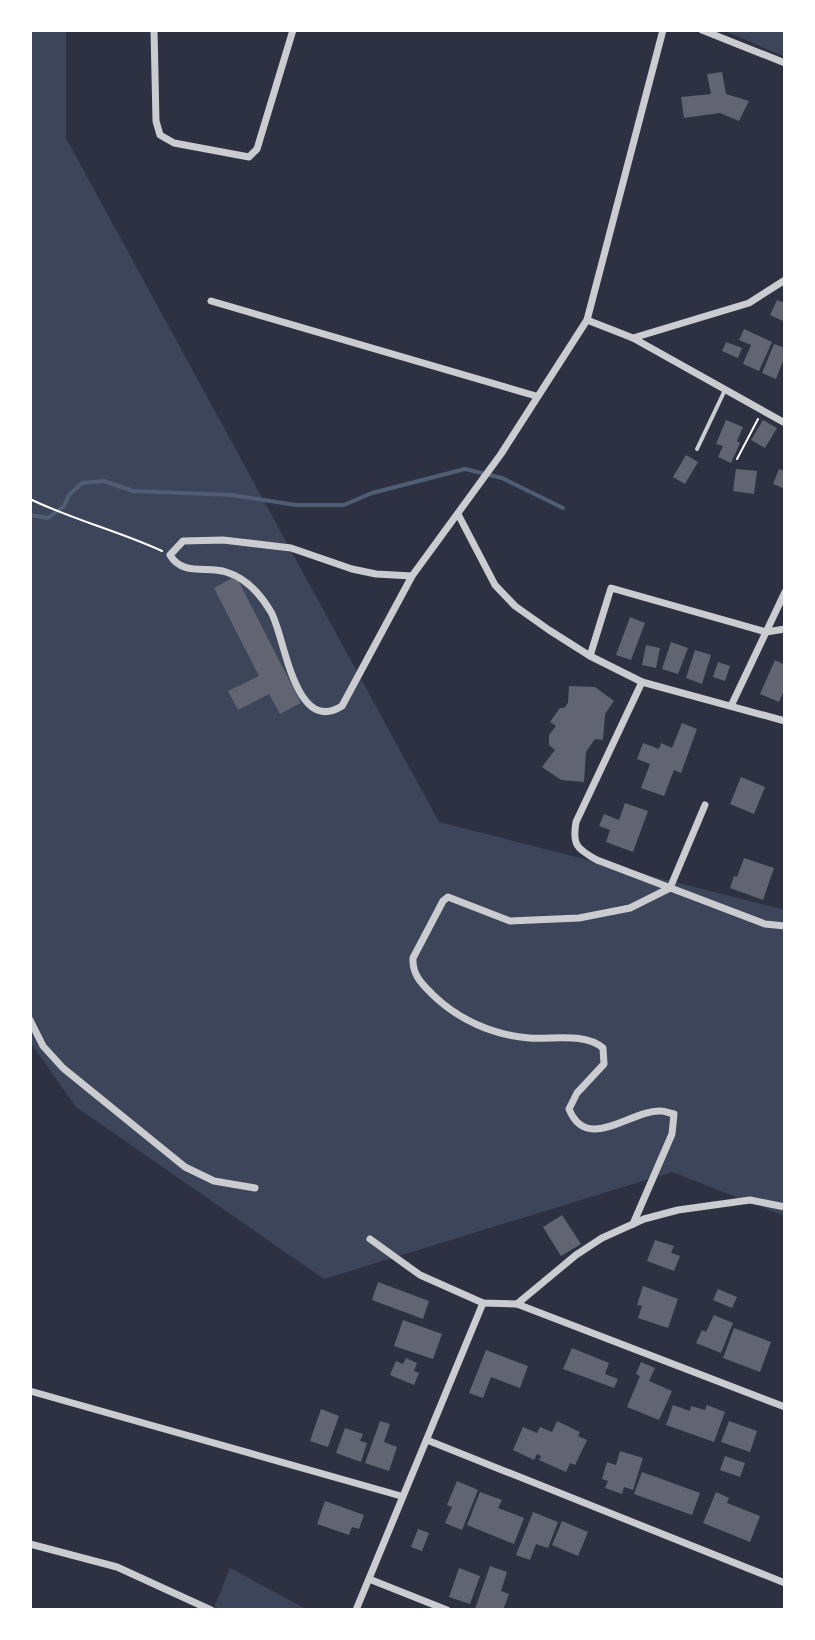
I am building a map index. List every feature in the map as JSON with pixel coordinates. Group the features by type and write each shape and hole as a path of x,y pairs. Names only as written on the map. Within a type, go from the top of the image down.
{"street":[{"path":"154,30 156,121 160,135 174,143 249,157 255,153 293,30"},
{"path":"412,576 376,574 291,548 223,540 183,541 170,555 174,562 184,568 229,573 242,579 273,615 300,693 310,706 333,711 342,706 412,576 501,454 587,320 663,30"},
{"path":"702,30 785,63"},
{"path":"633,338 749,303 785,280"},
{"path":"211,301 536,396"},
{"path":"587,320 633,338 785,423"},
{"path":"458,514 495,585 515,606 590,656 642,682 785,721"},
{"path":"590,656 611,588 766,632 785,629"},
{"path":"731,706 785,592"},
{"path":"642,682 576,822 573,837 580,851 765,924 785,926"},
{"path":"633,1224 672,1134 674,1114 659,1110 608,1127 585,1128 574,1120 569,1109 577,1093 604,1064 603,1048 597,1043 583,1040 527,1038 476,1025 449,1009 417,978 413,958 448,897 510,921 579,918 630,908 670,888 705,805"},
{"path":"30,1020 43,1046 63,1068 185,1167 214,1181 255,1188"},
{"path":"517,1304 576,1255 602,1238 633,1224 678,1210 750,1200 785,1207"},
{"path":"370,1239 420,1275 483,1303 517,1304 785,1407"},
{"path":"356,1610 483,1303"},
{"path":"30,1391 401,1496"},
{"path":"427,1440 785,1583"},
{"path":"30,1544 117,1567 211,1610"},
{"path":"369,1579 447,1610"}],"lane":[{"path":"697,449 725,390"}],"path":[{"path":"737,459 762,410"},
{"path":"30,499 66,516 133,538 170,555"}],"shaded area":[{"path":"30,30 66,30 66,138 439,822 785,910 785,1216 672,1172 324,1279 76,1107 30,1042"},
{"path":"723,30 785,30 785,57"},
{"path":"230,1568 308,1610 213,1610"}],"building":[{"path":"722,72 726,94 749,101 739,121 720,113 684,118 681,97 711,94 707,74"},
{"path":"777,300 785,303 785,322 770,315"},
{"path":"744,329 772,342 759,371 743,364 751,345 739,340"},
{"path":"726,342 742,348 738,358 722,351"},
{"path":"774,344 785,348 776,379 762,373"},
{"path":"726,420 743,427 731,463 718,457 723,446 716,444"},
{"path":"763,420 777,428 765,448 751,440"},
{"path":"686,455 698,462 685,484 673,477"},
{"path":"736,469 757,471 754,494 733,491"},
{"path":"779,469 785,471 785,489 773,484"},
{"path":"236,576 301,703 280,714 269,694 238,710 228,691 259,676 214,588"},
{"path":"630,617 645,623 631,660 616,655"},
{"path":"671,642 688,648 678,674 662,669"},
{"path":"646,645 660,648 656,668 642,665"},
{"path":"695,650 711,655 702,684 686,678"},
{"path":"775,660 785,665 785,688 779,702 760,694"},
{"path":"718,662 730,666 725,681 713,677"},
{"path":"569,686 595,687 614,701 605,714 603,740 595,739 586,752 584,782 561,780 542,767 555,750 549,745 549,735 556,726 550,722 568,703"},
{"path":"682,723 697,729 681,773 674,770 664,796 641,788 650,764 637,759 643,743 659,749 661,743 672,748"},
{"path":"741,777 765,787 754,814 730,804"},
{"path":"625,803 648,811 633,852 606,842 610,830 599,826 604,814 619,820"},
{"path":"744,858 774,868 763,900 730,888"},
{"path":"562,1215 581,1244 561,1256 543,1227"},
{"path":"655,1240 674,1246 671,1253 680,1256 674,1271 647,1261"},
{"path":"378,1282 429,1301 423,1319 372,1300"},
{"path":"643,1286 678,1299 668,1328 638,1318 642,1306 637,1305"},
{"path":"718,1289 737,1297 732,1308 713,1300"},
{"path":"714,1315 733,1323 721,1353 696,1343 702,1330 706,1332"},
{"path":"403,1320 442,1334 433,1359 394,1346"},
{"path":"734,1328 771,1342 760,1372 723,1358"},
{"path":"572,1348 609,1363 605,1374 618,1379 614,1388 563,1369"},
{"path":"486,1350 528,1366 520,1388 491,1377 483,1398 469,1393"},
{"path":"406,1358 417,1363 414,1371 419,1373 414,1385 390,1375 396,1361 403,1364"},
{"path":"641,1362 655,1368 649,1381 672,1391 659,1420 627,1407 640,1376 636,1374"},
{"path":"673,1405 690,1411 691,1406 705,1410 707,1405 725,1412 714,1442 666,1425"},
{"path":"321,1409 339,1416 328,1447 310,1441"},
{"path":"380,1421 390,1424 384,1442 397,1447 389,1471 365,1463"},
{"path":"557,1421 580,1432 578,1436 587,1440 575,1465 570,1463 566,1472 539,1460 541,1456 537,1454 534,1460 513,1450 523,1427 537,1433 540,1427 552,1432"},
{"path":"729,1421 757,1431 750,1452 721,1442"},
{"path":"345,1428 363,1434 360,1441 367,1443 361,1462 336,1453"},
{"path":"620,1451 643,1458 633,1490 624,1487 622,1494 605,1488 608,1481 602,1479 607,1462 616,1465"},
{"path":"725,1456 745,1463 740,1477 720,1470"},
{"path":"642,1472 700,1493 692,1515 634,1494"},
{"path":"457,1481 478,1490 462,1530 445,1523 452,1507 447,1505"},
{"path":"480,1492 502,1500 498,1508 524,1518 514,1544 467,1525"},
{"path":"716,1492 729,1498 727,1503 760,1516 750,1542 703,1523"},
{"path":"325,1501 364,1515 359,1529 352,1527 349,1535 317,1524"},
{"path":"533,1512 558,1522 548,1548 536,1544 530,1560 516,1555"},
{"path":"562,1521 588,1532 578,1556 552,1545"},
{"path":"418,1529 429,1533 422,1551 411,1547"},
{"path":"490,1566 507,1572 501,1591 509,1594 503,1610 475,1609"},
{"path":"459,1568 480,1576 470,1604 449,1597"}],"waterway":[{"path":"30,515 48,518 64,506 69,495 82,483 104,481 133,491 232,495 296,505 344,505 372,493 465,469 502,478 563,508"}]}
